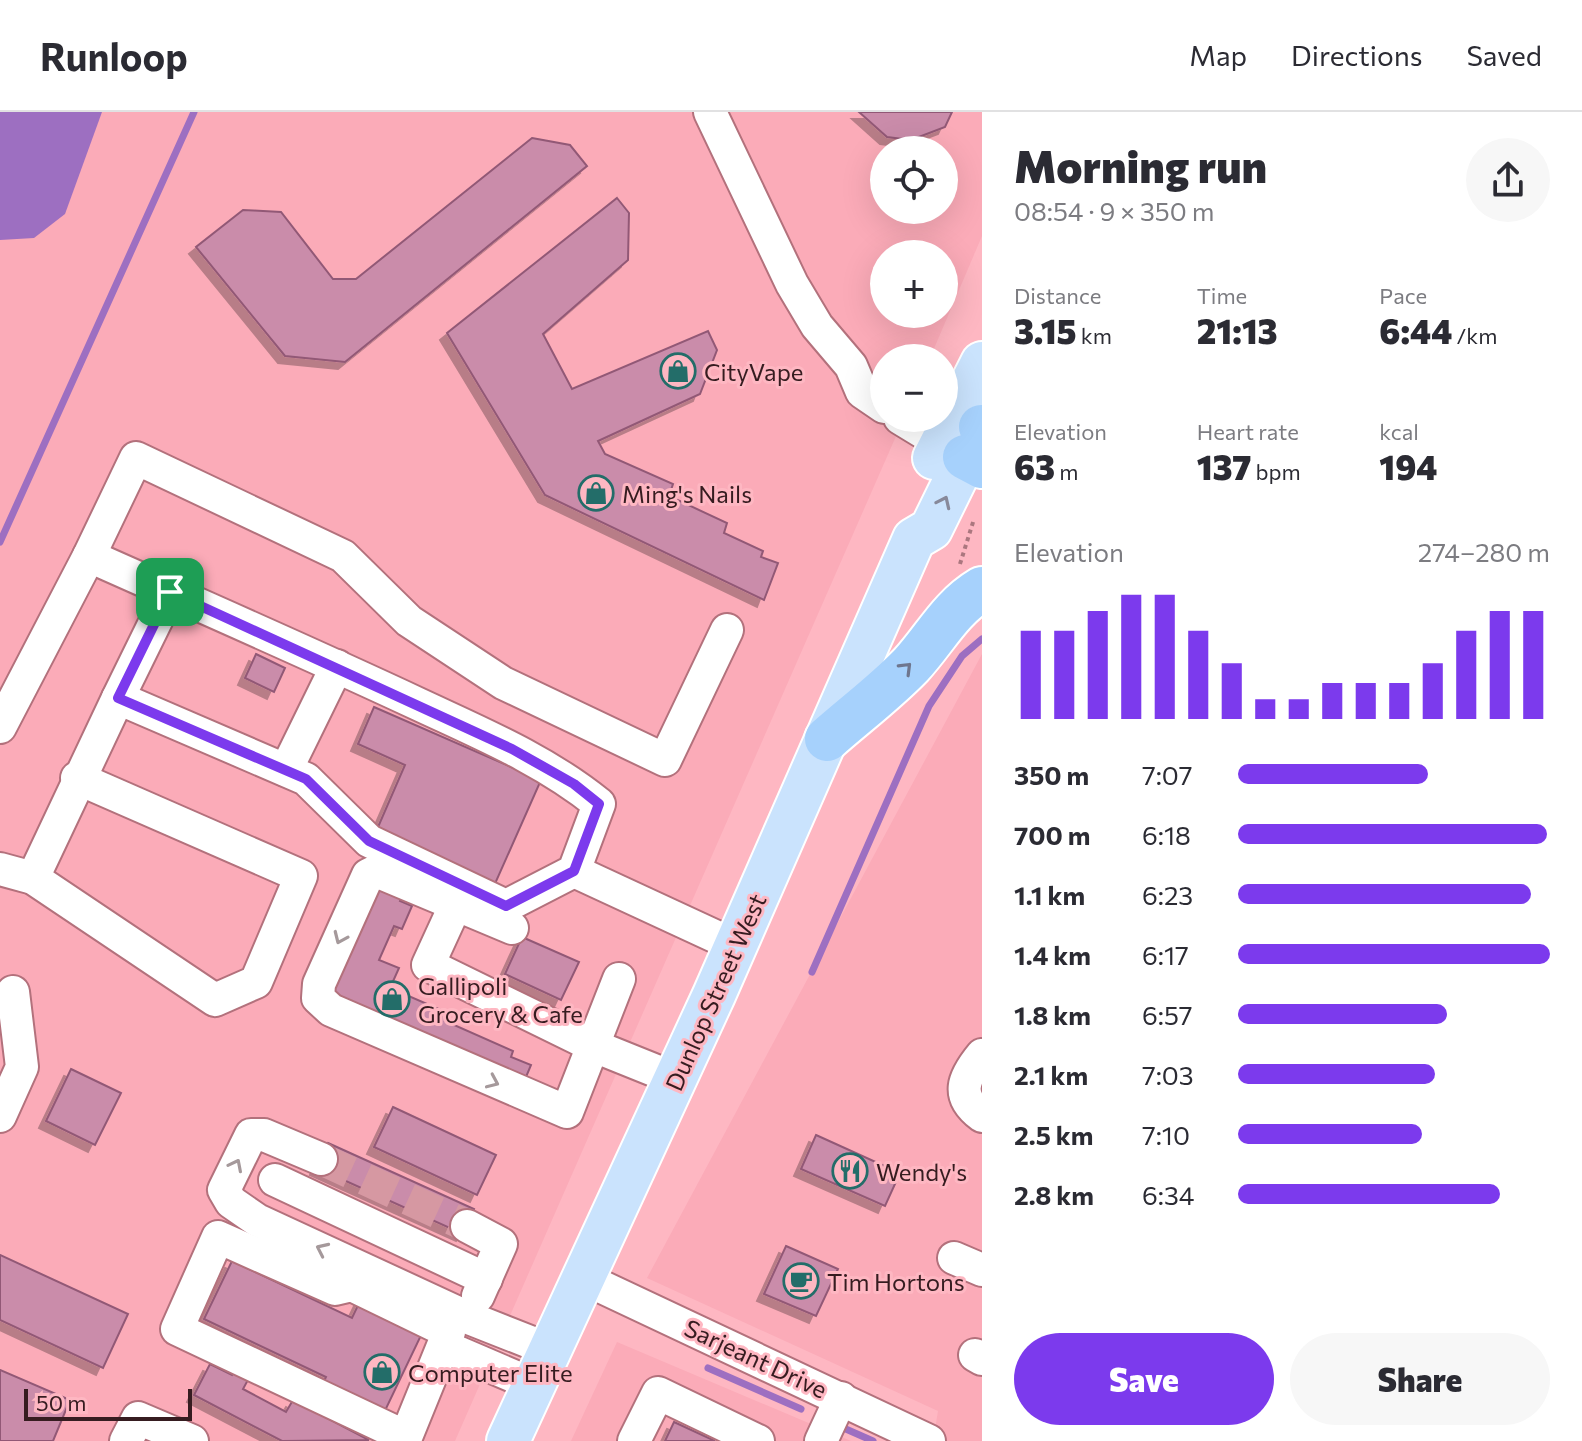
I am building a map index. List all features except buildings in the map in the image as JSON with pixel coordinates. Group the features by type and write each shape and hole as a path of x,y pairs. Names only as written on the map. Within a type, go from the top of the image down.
{"highway":[{"path":"827,739 911,665 937,629 962,603 970,580"}],"main road":[{"name":"Dunlop Street West","path":"508,1441 736,946 914,539 931,529 968,442 982,363"}],"street":[{"path":"710,112 792,284 817,326 851,366 862,392 870,397"},
{"path":"851,366 870,372"},
{"path":"940,432 968,442"},
{"path":"0,727 136,458 343,556 409,621 503,683 665,760 727,630"},
{"path":"89,556 337,666 512,749 574,784 599,804 574,871 506,906 369,841 306,779 118,698"},
{"path":"33,878 77,778 170,592"},
{"path":"286,770 337,666"},
{"path":"0,869 33,878 215,1000 256,982 301,876 77,778"},
{"path":"512,928 376,871 368,875 319,984 318,998 331,1010 567,1112 619,979"},
{"path":"574,871 736,946"},
{"path":"456,904 428,965 594,1046 676,1079"},
{"path":"0,1116 22,1067 13,992"},
{"path":"982,1055 963,1082 963,1094 968,1106 982,1116"},
{"path":"321,1159 264,1135 251,1135 224,1190 231,1202 257,1220 469,1318 542,1367"},
{"path":"257,1220 289,1146"},
{"path":"275,1180 486,1279"},
{"path":"467,1226 501,1244 469,1318"},
{"path":"218,1237 335,1289 352,1285 449,1332 443,1346 406,1437 177,1329 218,1237"},
{"name":"Sarjeant Drive","path":"583,1278 929,1441"},
{"path":"443,1346 542,1367"},
{"path":"634,1441 658,1393 758,1441"},
{"path":"821,1441 841,1398"},
{"path":"126,1441 138,1418 192,1441"}],"path":[{"path":"968,442 970,580"}],"shaded area":[{"path":"0,112 982,112 982,236 958,292 958,240 870,240 870,328 943,328 936,344 870,344 870,432 898,432 455,1441 0,1441"},
{"path":"0,112 102,112 65,214 34,238 0,240"},
{"path":"982,654 982,1441 933,1441 938,1411 647,1278"},
{"path":"617,1342 851,1441 571,1441"}],"waterway":[{"path":"0,542 194,112"},
{"path":"812,972 929,706 962,656 982,639"},
{"path":"708,1368 801,1409"},
{"path":"839,1426 873,1441"}],"tunnel":[{"path":"321,1159 467,1226"}],"place":[{"name":"CityVape","path":"678,371"},
{"name":"Ming's Nails","path":"596,493"},
{"name":"Gallipoli Grocery & Cafe","path":"392,999"},
{"name":"Wendy's","path":"850,1171"},
{"name":"Tim Hortons","path":"801,1281"},
{"name":"Computer Elite","path":"382,1372"}],"route":[{"path":"170,592 337,666 512,749 574,784 599,804 574,871 506,906 369,841 306,779 118,698 170,592"}]}
